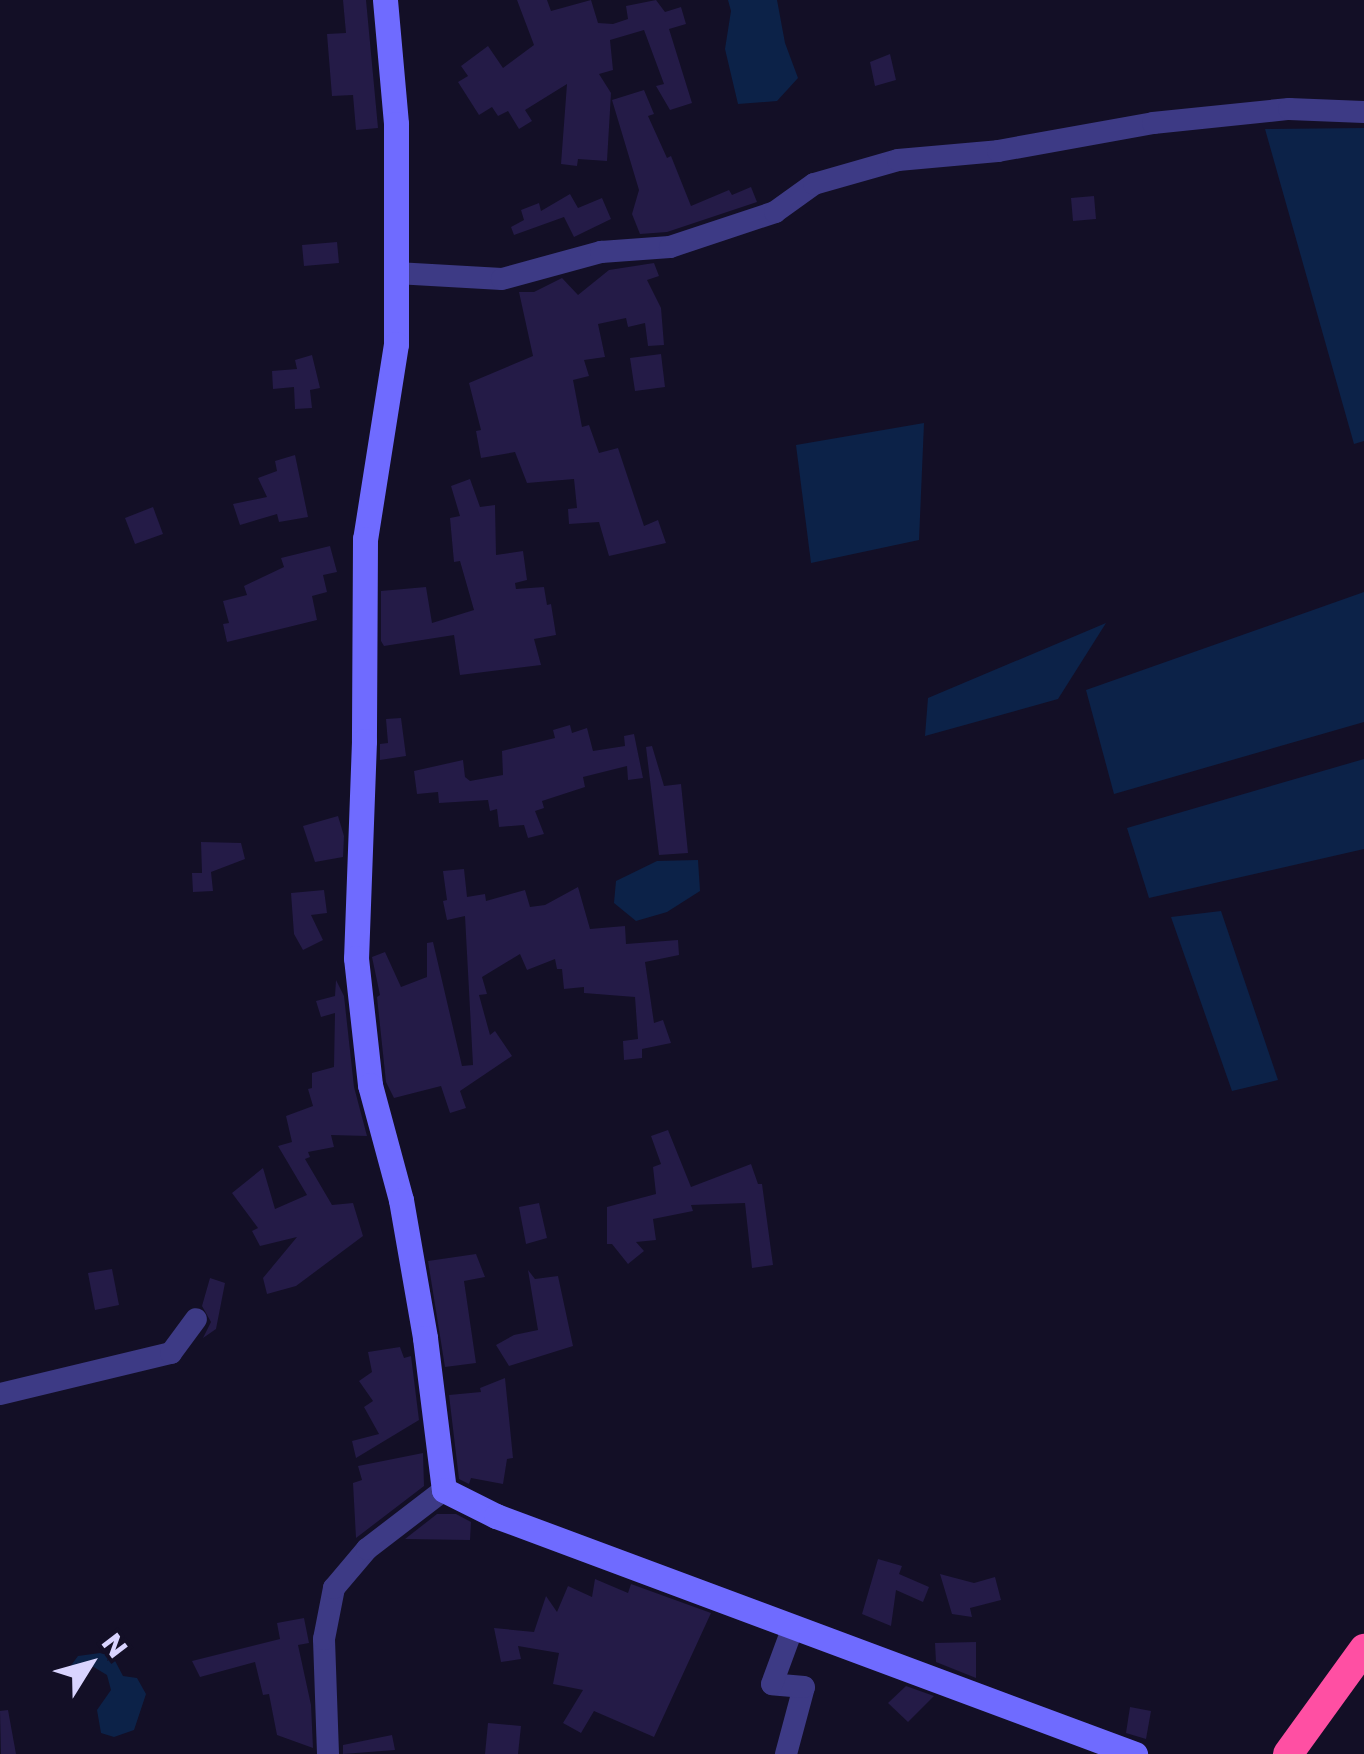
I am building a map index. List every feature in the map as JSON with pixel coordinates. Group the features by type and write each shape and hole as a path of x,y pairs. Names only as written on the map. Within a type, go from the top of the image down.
{"highway":[{"path":"1288,1754 1364,1649"}],"street":[{"path":"385,0 396,124 396,344 365,540 364,741 356,958 370,1084 401,1200 425,1338 444,1490"},
{"path":"396,273 502,279 601,252 670,247 775,212 814,184 898,160 998,151 1153,124 1269,111 1364,112"},
{"path":"0,1394 170,1353 196,1319"},
{"path":"444,1490 496,1516 1135,1754"},
{"path":"328,1754 324,1639 334,1588 367,1550 444,1490"},
{"path":"786,1754 804,1687 772,1684 792,1627"}],"water":[{"path":"728,0 777,0 785,43 798,78 777,101 738,104 725,49 731,11"},
{"path":"1364,128 1364,441 1354,444 1265,129"},
{"path":"924,423 919,540 811,563 796,445"},
{"path":"1364,592 1364,722 1114,794 1086,690"},
{"path":"1106,623 1058,699 925,736 928,698"},
{"path":"1364,759 1364,849 1149,898 1127,828"},
{"path":"698,860 700,891 667,912 636,921 614,903 616,881 657,861"},
{"path":"1221,911 1278,1080 1232,1091 1171,917"},
{"path":"100,1653 113,1657 123,1676 137,1678 146,1694 134,1730 114,1737 101,1733 97,1710 111,1690 107,1675 87,1663 69,1668 78,1656"}],"building":[{"path":"343,0 366,0 378,128 356,130 353,95 332,96 327,34 346,33"},
{"path":"517,0 547,0 551,11 591,0 598,23 613,24 628,19 626,6 656,0 665,12 681,7 686,24 669,29 692,103 670,110 656,86 664,84 644,30 610,40 613,70 599,74 611,93 607,161 578,159 577,166 561,164 567,84 525,110 532,121 519,129 508,111 498,116 492,107 479,115 458,82 468,76 461,66 488,46 503,68 534,45"},
{"path":"890,54 896,80 875,86 870,62"},
{"path":"644,90 654,114 648,116 667,158 671,156 691,206 729,190 732,195 751,187 757,202 667,232 640,234 632,214 639,190 612,100"},
{"path":"570,194 578,208 602,198 611,219 574,237 564,217 514,235 511,227 524,220 521,210 539,203 541,211"},
{"path":"1094,196 1096,219 1073,221 1071,198"},
{"path":"337,242 339,263 304,266 302,245"},
{"path":"654,263 659,276 647,280 661,308 664,345 648,346 645,323 628,327 626,318 598,324 605,357 584,360 589,376 573,380 582,427 589,425 599,453 618,448 644,526 658,520 666,543 609,556 599,522 569,524 568,509 577,508 574,479 527,483 515,452 481,458 476,431 481,430 469,383 533,356 519,292 534,292 562,278 578,295 609,270"},
{"path":"661,354 665,387 635,391 630,358"},
{"path":"312,355 320,388 310,390 312,408 295,409 294,387 273,389 272,371 297,369 295,360"},
{"path":"295,455 308,517 279,522 277,514 240,525 233,504 267,497 258,478 277,471 275,461"},
{"path":"470,479 480,507 495,505 496,555 523,551 527,580 515,583 516,589 544,587 547,605 551,604 556,635 534,639 541,665 460,675 454,635 384,646 381,641 381,591 426,587 432,623 474,610 460,561 454,562 450,518 460,516 451,486"},
{"path":"153,507 163,534 135,544 125,518"},
{"path":"330,546 337,572 323,575 327,592 312,596 317,620 227,642 223,624 229,623 223,601 247,595 244,586 284,567 281,558"},
{"path":"401,718 406,756 380,760 380,744 388,743 386,719"},
{"path":"570,725 572,733 587,728 593,751 625,746 624,736 634,734 643,778 628,780 627,766 583,777 585,787 542,801 544,808 535,811 544,834 528,838 524,825 499,827 497,809 490,811 488,800 439,803 438,792 417,794 414,771 463,760 465,777 470,781 503,775 502,751 555,738 553,730"},
{"path":"652,746 664,786 681,784 688,853 659,855 646,747"},
{"path":"338,816 344,836 343,857 315,862 303,826"},
{"path":"201,842 241,843 245,859 211,872 213,891 193,892 192,873 202,873"},
{"path":"464,869 467,897 485,894 486,901 525,890 530,907 545,905 578,887 590,929 625,926 626,944 678,940 679,955 645,962 654,1023 663,1020 671,1043 642,1049 642,1058 624,1060 623,1041 638,1039 635,997 584,993 584,987 564,989 562,969 557,969 555,959 527,970 520,954 482,977 487,994 479,995 490,1035 495,1031 512,1056 460,1091 466,1108 450,1113 441,1086 394,1098 386,1082 377,997 380,995 372,957 385,952 401,987 427,977 427,943 433,942 462,1066 473,1065 465,916 447,920 443,901 447,900 443,871"},
{"path":"324,890 327,913 311,915 323,940 303,950 294,934 291,893"},
{"path":"336,980 344,996 354,1087 367,1136 331,1135 334,1147 308,1152 310,1157 305,1159 332,1205 353,1203 363,1236 296,1286 267,1294 263,1278 297,1237 260,1246 252,1231 258,1228 232,1193 263,1168 275,1209 307,1195 278,1146 292,1142 286,1116 313,1106 308,1089 312,1088 312,1073 334,1067 335,1013 321,1017 316,1001 335,996"},
{"path":"668,1130 691,1187 751,1164 758,1184 762,1184 773,1265 752,1268 745,1203 691,1205 693,1211 653,1219 656,1240 636,1242 644,1251 628,1264 612,1244 607,1244 607,1207 656,1194 653,1167 661,1164 651,1136"},
{"path":"539,1203 547,1238 526,1244 519,1207"},
{"path":"476,1254 485,1277 464,1281 476,1363 445,1367 428,1261"},
{"path":"112,1269 119,1305 95,1310 88,1273"},
{"path":"528,1270 535,1279 558,1276 573,1346 509,1366 496,1345 514,1335 538,1330"},
{"path":"210,1278 225,1283 216,1329 203,1338 211,1322 202,1306"},
{"path":"400,1347 404,1358 411,1356 419,1420 356,1458 352,1441 379,1434 364,1407 373,1401 359,1381 372,1372 368,1352"},
{"path":"505,1378 513,1458 507,1459 503,1484 471,1478 469,1484 459,1479 449,1395 481,1392 480,1388"},
{"path":"423,1453 424,1486 356,1538 353,1483 362,1480 358,1466"},
{"path":"437,1514 456,1514 471,1522 470,1540 405,1539"},
{"path":"878,1559 902,1566 899,1574 929,1587 923,1602 896,1590 891,1626 862,1614"},
{"path":"940,1574 974,1583 995,1577 1001,1600 970,1608 972,1617 952,1614"},
{"path":"595,1579 628,1593 631,1584 711,1613 654,1737 594,1711 581,1733 563,1723 583,1690 553,1684 559,1653 518,1646 521,1659 501,1662 494,1628 534,1632 546,1596 557,1612 568,1586 592,1597"},
{"path":"304,1618 309,1643 298,1645 311,1705 313,1748 277,1735 269,1694 263,1695 255,1662 200,1677 192,1661 280,1639 277,1623"},
{"path":"976,1642 976,1678 936,1662 935,1643"},
{"path":"906,1686 934,1696 908,1722 888,1703"},
{"path":"1130,1707 1151,1711 1146,1739 1126,1733"},
{"path":"8,1710 16,1754 1,1754 0,1711"},
{"path":"488,1723 521,1726 518,1754 485,1754"},
{"path":"392,1735 395,1750 343,1754 343,1745"}]}
